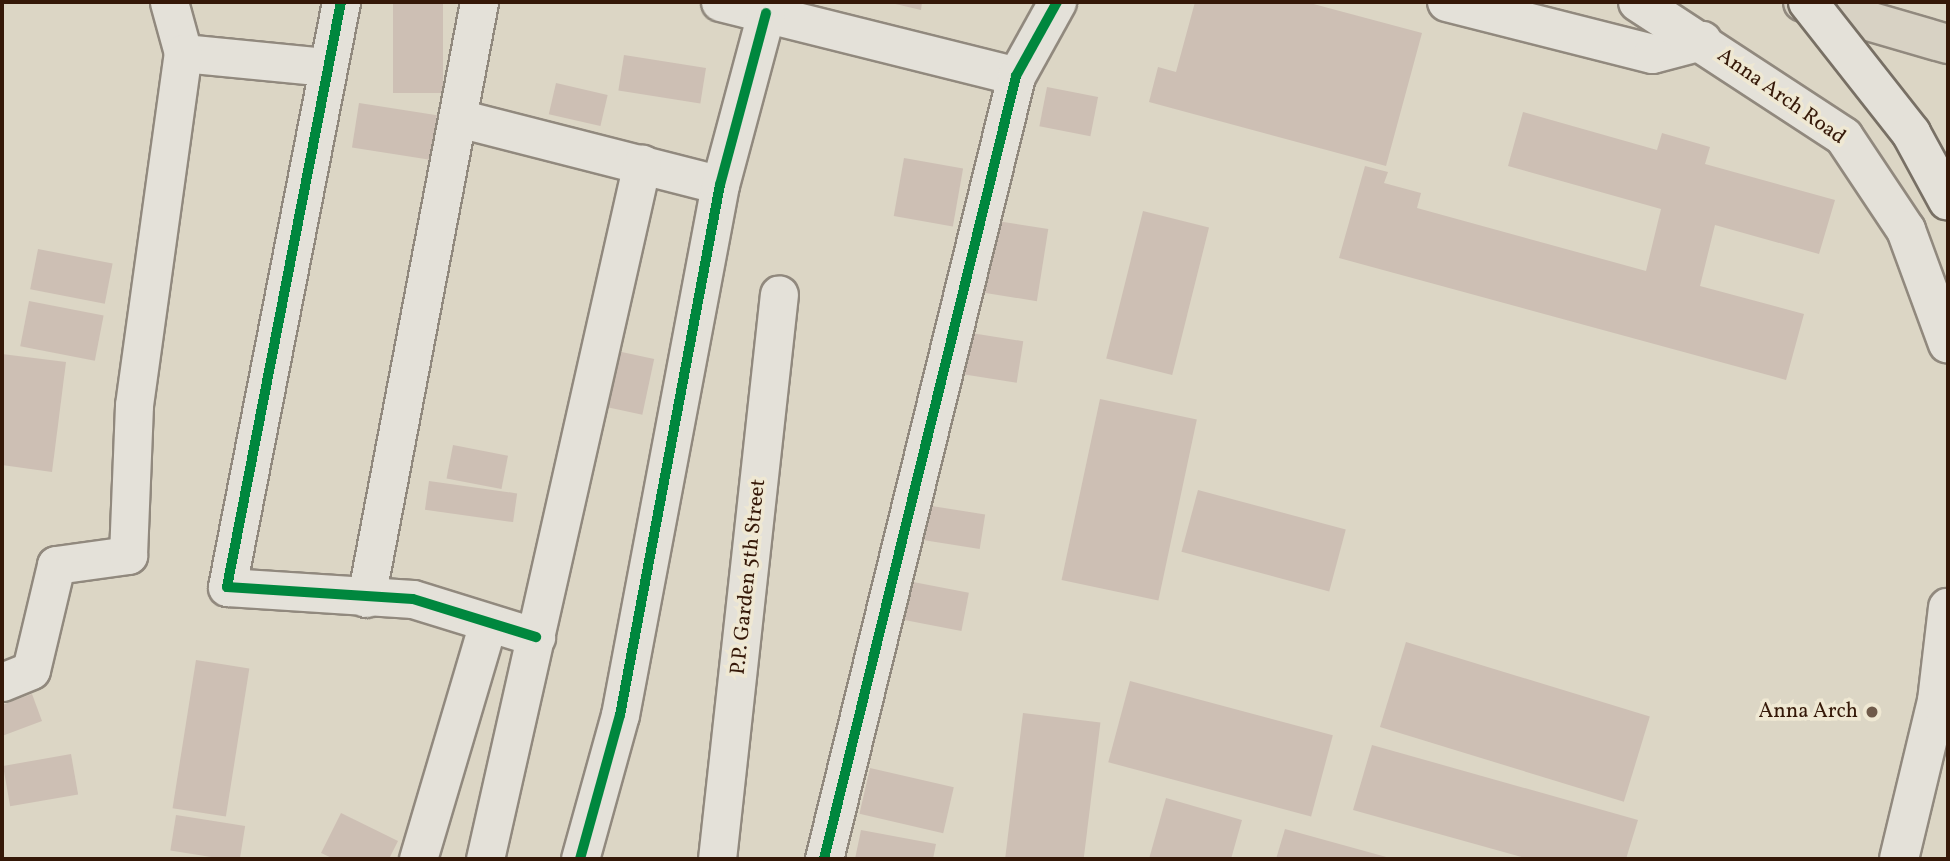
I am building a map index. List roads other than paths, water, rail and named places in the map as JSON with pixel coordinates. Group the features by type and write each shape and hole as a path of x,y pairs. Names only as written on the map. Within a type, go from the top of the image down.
{"main road":[{"path":"1447,2 1653,54 1702,41"},
{"name":"Anna Arch Road","path":"1645,2 1844,137 1906,230 1948,344"},
{"path":"1806,2 1948,44"},
{"path":"1806,2 1911,133 1948,201"},
{"path":"1899,859 1943,702 1948,608"}],"street":[{"path":"2,682 31,670 56,565 128,555 134,405 183,53 169,2"},
{"path":"341,2 227,587 413,599 536,637"},
{"path":"366,598 479,2"},
{"path":"720,2 1016,76"},
{"path":"824,859 1016,76 1057,2"},
{"path":"580,859 620,715 720,185 766,13"},
{"path":"183,53 327,67"},
{"path":"458,118 720,185"},
{"path":"485,859 642,163"},
{"name":"P.P. Garden 5th Street","path":"717,859 779,294"},
{"path":"418,859 488,623"}],"place":[{"name":"Anna Arch","path":"1872,712"}]}
